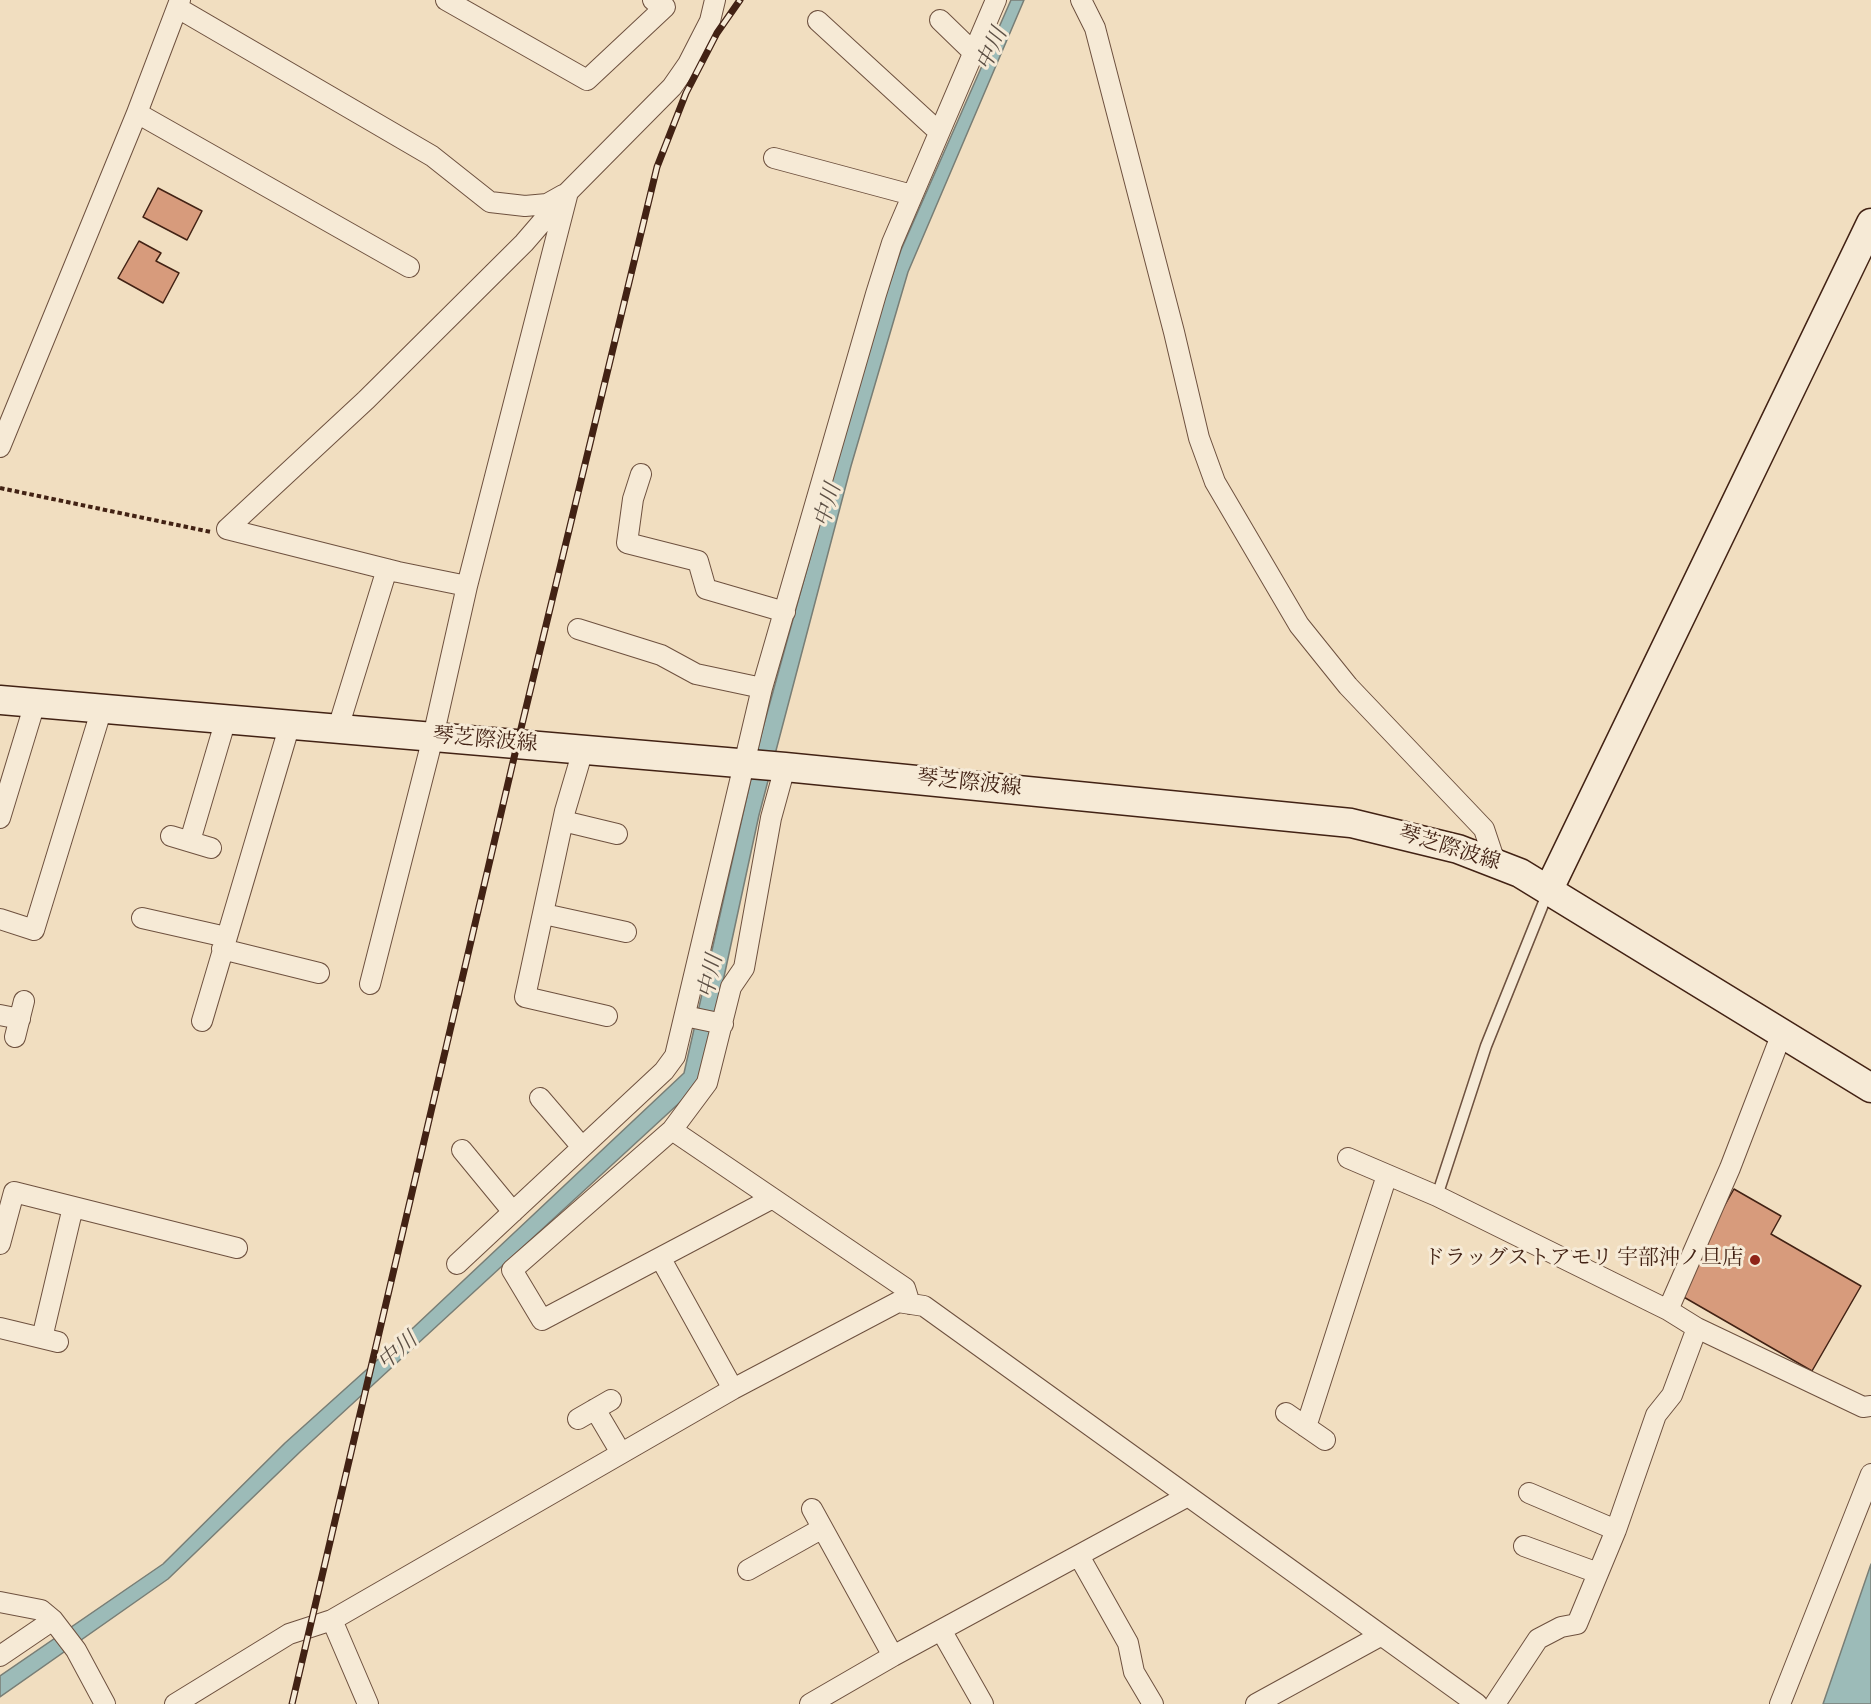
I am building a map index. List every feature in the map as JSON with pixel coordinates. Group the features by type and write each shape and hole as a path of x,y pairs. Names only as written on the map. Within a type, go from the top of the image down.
{"main road":[{"path":"1549,889 1871,223"},
{"name":"琴芝際波線","path":"0,700 782,767 1351,823 1449,846 1495,862 1549,889 1871,1088"}],"street":[{"path":"446,0 587,80 665,7 653,0"},
{"path":"228,529 374,392 524,243 568,192 672,87 688,64 710,21 716,0"},
{"path":"457,1264 664,1071 675,1056 689,1016 747,764 762,688 879,284 892,243 996,0"},
{"path":"1081,0 1095,28 1174,332 1199,438 1215,482 1299,625 1348,686 1484,829 1495,862"},
{"path":"0,447 137,113 179,4 432,156 490,202 525,206 547,204 568,192"},
{"path":"940,20 973,52"},
{"path":"818,21 939,132"},
{"path":"137,113 409,267"},
{"path":"774,158 912,195"},
{"path":"370,984 433,737 467,586 568,192"},
{"path":"641,474 633,499 627,543 699,561 706,589 784,612"},
{"path":"228,529 387,569 467,586"},
{"path":"338,728 387,569"},
{"path":"578,629 661,655 696,674 762,688"},
{"path":"0,818 35,703"},
{"path":"0,919 34,930 102,708"},
{"path":"190,841 226,719"},
{"path":"202,1021 291,724"},
{"path":"583,750 563,821 525,998 607,1016"},
{"path":"771,1199 542,1320 512,1270 672,1130 707,1083 720,1023 731,987 744,968 782,767"},
{"path":"563,821 617,834"},
{"path":"171,836 211,848"},
{"path":"544,914 626,932"},
{"path":"142,918 319,973"},
{"path":"0,1015 20,1019"},
{"path":"689,1016 720,1023"},
{"path":"1668,1310 1730,1168 1782,1033"},
{"path":"540,1098 582,1147"},
{"path":"672,1130 905,1288 910,1304"},
{"path":"462,1150 513,1212"},
{"path":"1348,1158 1437,1196 1668,1310 1696,1328 1863,1407 1871,1406"},
{"path":"1306,1427 1387,1174"},
{"path":"1,1237 14,1192 237,1248"},
{"path":"0,1328 50,1340 73,1207"},
{"path":"661,1259 733,1389"},
{"path":"175,1704 289,1634 332,1620 733,1389 898,1302 924,1306 1477,1704"},
{"path":"1495,1704 1538,1639 1561,1627 1577,1624 1616,1530 1656,1415 1672,1395 1696,1328"},
{"path":"594,1409 621,1453"},
{"path":"1286,1413 1325,1440"},
{"path":"1780,1704 1871,1474"},
{"path":"1529,1493 1616,1530"},
{"path":"810,1704 892,1656 1188,1496"},
{"path":"812,1509 892,1656"},
{"path":"748,1570 821,1529"},
{"path":"1524,1545 1598,1573"},
{"path":"1079,1556 1128,1643 1134,1672 1153,1704"},
{"path":"0,1602 41,1610 57,1624 76,1650 105,1704"},
{"path":"332,1620 368,1704"},
{"path":"0,1656 57,1624"},
{"path":"941,1630 983,1704"},
{"path":"1257,1704 1380,1636"}],"lane":[{"path":"1437,1196 1486,1046 1549,889"}],"path":[{"path":"0,488 222,535 228,529"}],"water":[{"name":"中川","path":"1011,0 1024,0 908,272 851,466 759,815 701,1083 301,1451 168,1579 0,1697 0,1676 163,1564 285,1443 414,1327 684,1073 761,735 870,341 901,250"},
{"path":"1871,1564 1871,1704 1823,1704"}],"building":[{"path":"158,188 202,211 187,240 143,217"},
{"path":"139,241 161,253 156,261 179,273 163,303 118,278"},
{"name":"ドラッグストアモリ 宇部沖ノ旦店","path":"1734,1189 1781,1216 1771,1234 1861,1286 1812,1371 1675,1292"}],"railway":[{"path":"292,1704 517,745 657,167 686,93 717,33 740,0"}],"place":[{"name":"ドラッグストアモリ 宇部沖ノ旦店","path":"1755,1260"}]}
